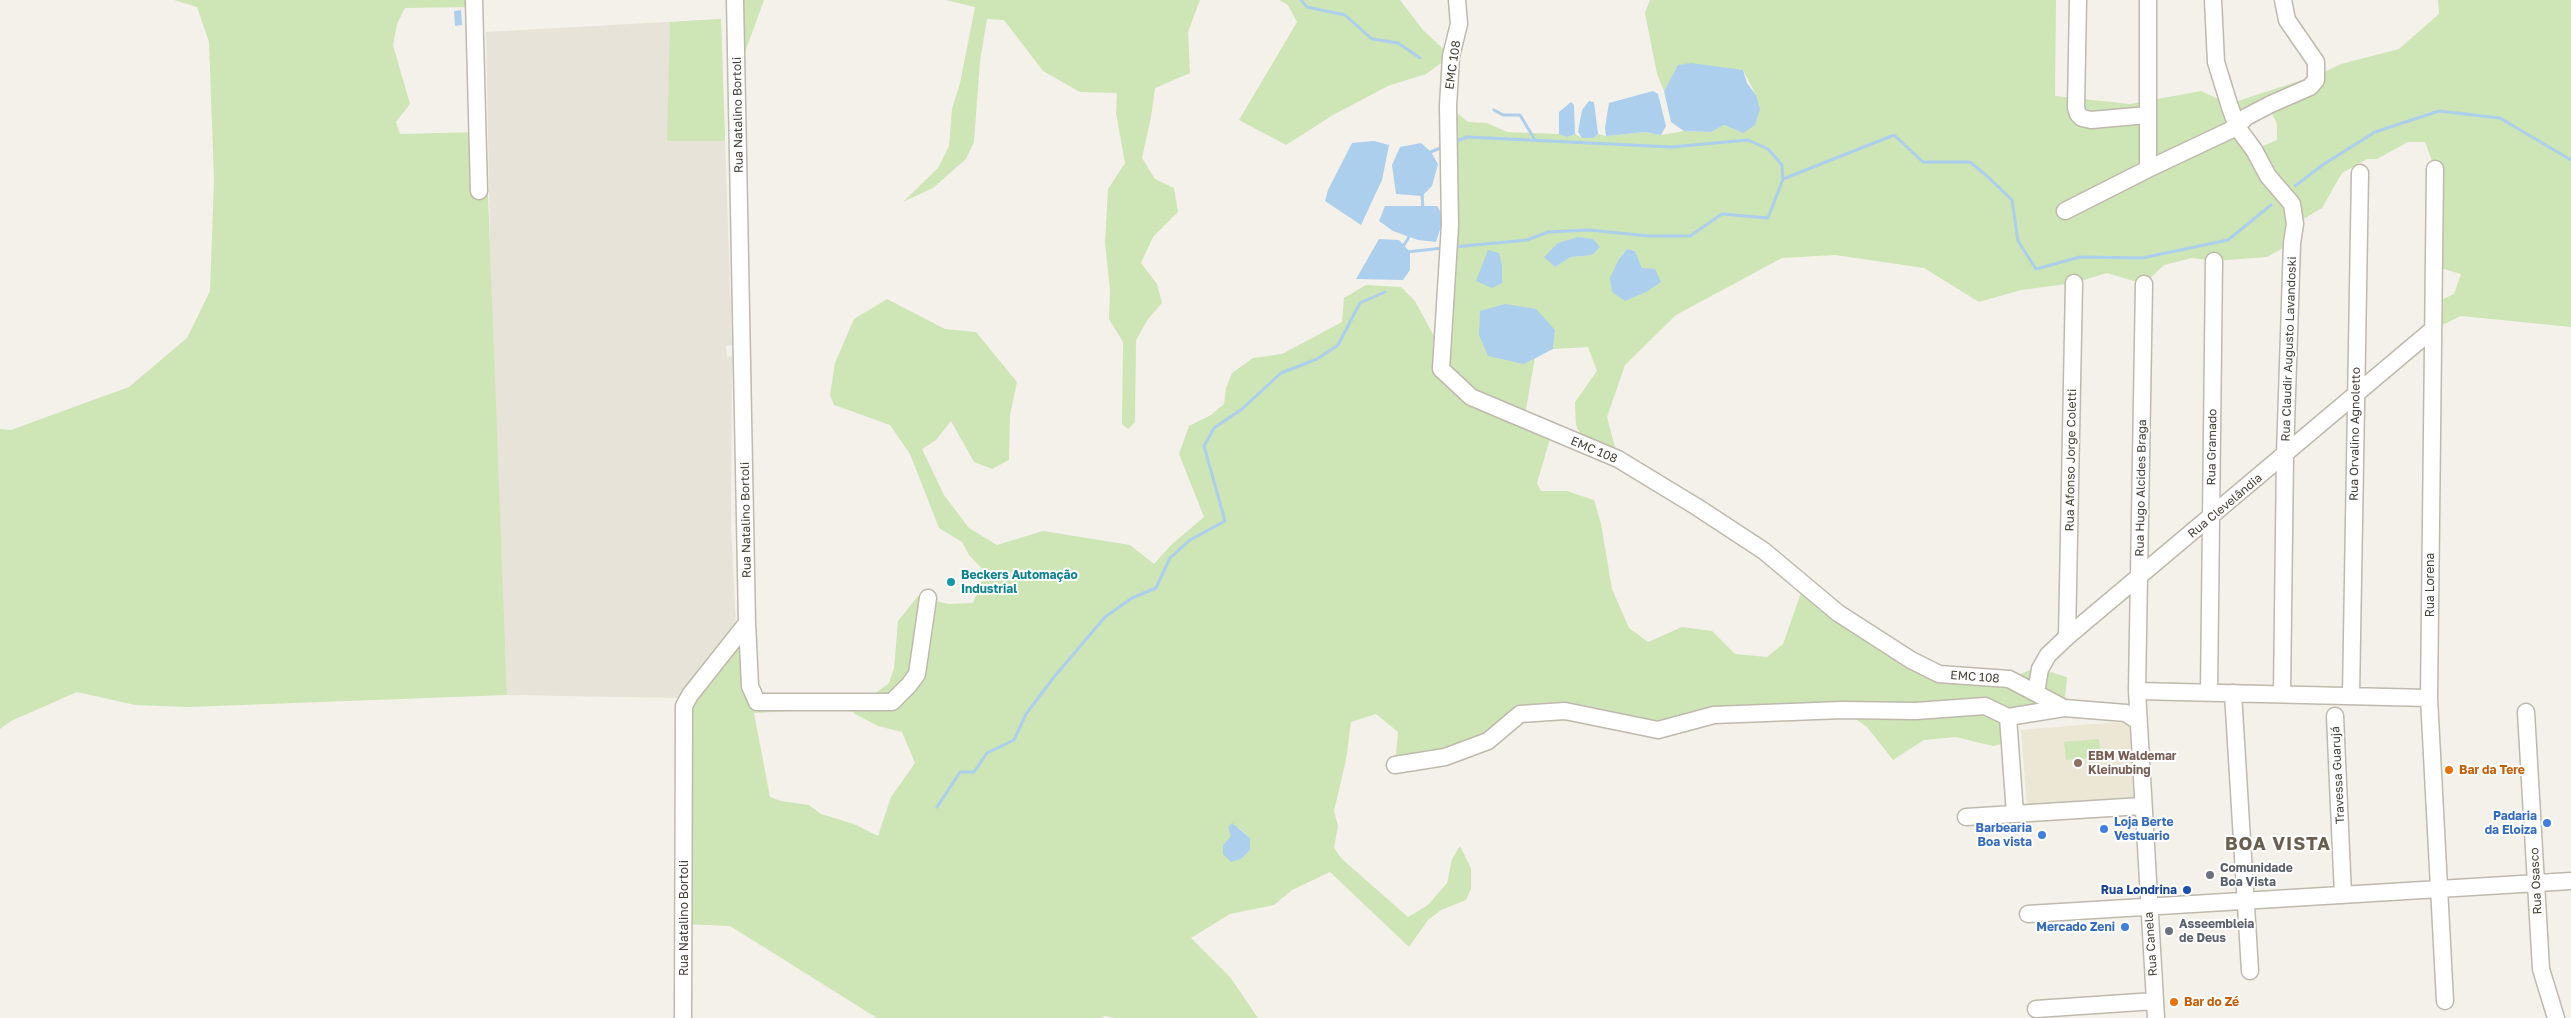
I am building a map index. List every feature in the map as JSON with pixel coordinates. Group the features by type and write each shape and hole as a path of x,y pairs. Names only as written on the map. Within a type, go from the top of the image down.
{"street":[{"path":"474,0 479,191"},
{"name":"Rua Natalino Bortoli","path":"683,1018 684,706 690,695 748,623 735,0"},
{"name":"EMC 108","path":"1457,0 1459,24 1451,56 1448,106 1450,224 1440,369 1471,397 1618,459 1697,507 1764,551 1838,612 1911,660 1939,674 2009,679 2064,708"},
{"path":"2078,0 2076,108 2078,114 2082,118 2091,120 2148,114"},
{"path":"2148,0 2148,169"},
{"name":"Rua Claudir Augusto Lavandoski","path":"2213,0 2216,62 2237,127 2254,150 2268,176 2292,204 2295,224 2292,243 2285,456 2282,694"},
{"path":"2065,211 2237,127 2246,117 2310,87 2316,80 2316,62 2287,20 2283,0"},
{"name":"Rua Lorena","path":"2434,169 2429,698 2437,890 2445,1001"},
{"name":"Rua Orvalino Agnoletto","path":"2351,695 2360,173"},
{"name":"Rua Gramado","path":"2209,692 2214,261"},
{"name":"Rua Afonso Jorge Coletti","path":"2067,637 2074,282"},
{"name":"Rua Hugo Alcides Braga","path":"2137,691 2144,284"},
{"name":"Rua Clevelândia","path":"2036,693 2040,669 2048,655 2067,637 2285,456 2432,330"},
{"path":"748,623 750,686 757,702 892,702 917,674 928,598"},
{"path":"2137,691 2429,698"},
{"name":"Rua Canela","path":"2137,691 2142,806 2156,1018"},
{"path":"2233,692 2250,971"},
{"path":"1395,765 1445,757 1488,741 1520,714 1565,711 1658,730 1714,715 1842,710 1916,711 1986,706 2008,717 2064,708 2126,713 2138,721"},
{"name":"Rua Osasco","path":"2526,712 2541,969 2556,1018"},
{"name":"Travessa Guarujá","path":"2335,716 2343,895"},
{"path":"2008,717 2015,814"},
{"path":"1966,817 2142,806"},
{"path":"2028,914 2571,881"},
{"path":"2036,1009 2155,1001"}],"shaded area":[{"path":"721,19 732,345 726,346 727,357 732,356 731,525 736,626 679,698 507,695 491,293 486,32"},
{"name":"EBM Waldemar Kleinubing","path":"2129,721 2135,797 2027,806 2021,730"}],"green space":[{"path":"174,0 474,0 474,7 405,8 397,24 393,45 410,104 396,122 400,134 478,132 478,197 488,195 507,695 189,707 135,705 77,692 11,721 0,729 0,429 11,430 129,387 187,338 210,291 214,180 209,42 197,7"},
{"path":"735,0 764,0 737,74"},
{"path":"946,0 1200,0 1188,32 1190,73 1155,88 1142,158 1155,179 1174,188 1178,212 1153,237 1141,263 1157,284 1162,303 1148,319 1136,340 1135,422 1128,429 1122,424 1123,342 1109,319 1110,290 1105,243 1108,189 1125,163 1116,113 1117,93 1080,92 1043,71 1004,20 987,19 980,61 974,142 966,159 933,188 903,202 938,168 949,146 952,109 960,83 975,7"},
{"path":"1279,0 1400,0 1423,30 1451,56 1426,74 1388,86 1333,115 1286,145 1239,120 1297,22 1288,5"},
{"path":"1650,0 2056,0 2055,96 2130,104 2201,91 2229,104 2320,74 2341,64 2399,49 2439,14 2438,0 2571,0 2571,327 2461,316 2432,330 2432,304 2454,294 2461,274 2433,266 2435,169 2425,142 2408,142 2377,159 2367,159 2342,173 2322,208 2295,224 2292,243 2267,257 2214,261 2192,258 2164,265 2144,284 2107,273 2074,283 2021,290 1979,302 1924,268 1835,255 1782,258 1676,315 1625,365 1607,417 1618,459 1586,446 1576,425 1575,402 1597,371 1588,347 1553,349 1555,330 1524,364 1535,358 1524,420 1552,432 1537,483 1541,491 1567,491 1594,500 1601,524 1612,589 1629,628 1648,642 1682,627 1712,631 1735,654 1767,657 1783,644 1804,584 1911,660 2009,679 2030,670 2040,669 2067,677 2064,708 2008,717 2010,742 1993,746 1956,737 1924,740 1893,760 1867,727 1842,710 1714,715 1658,730 1565,711 1520,714 1488,741 1395,765 1398,732 1376,714 1351,722 1346,760 1334,811 1338,826 1334,848 1342,859 1408,917 1428,905 1447,883 1452,859 1460,846 1471,868 1471,889 1466,900 1441,910 1428,920 1409,947 1330,872 1292,890 1274,905 1230,914 1191,938 1230,977 1258,1018 1114,1018 1105,1016 1100,1018 877,1018 730,926 684,924 687,699 747,623 757,702 873,695 889,683 894,668 898,621 918,596 948,604 973,603 985,572 969,555 962,542 939,528 910,454 890,425 834,405 830,395 835,363 854,319 887,299 945,329 976,332 1017,382 1010,415 1009,460 992,469 974,462 951,421 936,440 922,449 944,495 969,528 997,545 1043,531 1130,545 1154,564 1171,545 1204,517 1179,454 1189,426 1211,415 1224,404 1226,388 1232,373 1253,358 1282,354 1342,322 1344,298 1366,285 1401,287 1415,301 1441,349 1448,106 1468,122 1487,123 1507,132 1559,134 1567,137 1575,134 1582,138 1593,138 1598,134 1606,136 1645,132 1661,135 1684,131 1711,132 1724,125 1743,133 1756,95 1743,70 1678,65 1664,91 1657,74 1645,13","holes":["2269,107 2277,124 2277,140 2254,150 2234,118","1627,249 1635,251 1642,268 1619,259","1592,255 1571,257 1555,267 1545,257","849,708 855,714 878,726 902,732 915,763 891,797 878,836 854,824 821,814 809,805 781,801 770,797 754,713","1239,828 1250,838 1249,850 1241,859 1223,845"]},
{"path":"721,19 725,141 667,141 670,22"},
{"path":"2099,739 2101,757 2066,760 2064,742"}],"water":[{"path":"461,10 462,25 455,26 454,11"},
{"path":"1691,63 1743,70 1747,83 1756,95 1760,109 1755,125 1743,133 1724,125 1711,132 1684,131 1671,122 1664,91 1678,65"},
{"path":"1653,91 1658,94 1666,126 1661,135 1645,132 1606,136 1605,127 1609,103"},
{"path":"1589,101 1594,102 1598,134 1593,138 1582,138 1578,132 1582,110"},
{"path":"1571,102 1574,105 1575,134 1567,137 1559,134 1559,112"},
{"path":"1374,141 1389,145 1382,180 1361,225 1325,201 1328,190 1352,143"},
{"path":"1421,143 1431,152 1438,164 1432,186 1422,196 1396,194 1392,165 1400,147"},
{"path":"1385,206 1437,206 1444,217 1436,242 1418,240 1393,231 1379,221"},
{"path":"1578,237 1593,239 1600,247 1592,255 1571,257 1555,267 1544,257 1558,243"},
{"path":"1379,239 1399,240 1410,252 1410,270 1403,280 1356,279"},
{"path":"1627,249 1635,251 1642,268 1655,269 1661,282 1646,292 1625,301 1612,292 1610,278 1619,259"},
{"path":"1488,250 1499,253 1502,265 1502,283 1492,288 1476,281"},
{"path":"1505,304 1536,309 1555,330 1553,349 1524,364 1488,356 1479,335 1480,311"},
{"path":"1232,823 1250,838 1250,850 1241,859 1231,862 1223,854 1223,845 1231,836 1228,827"}],"waterway":[{"path":"1301,0 1307,7 1345,15 1372,39 1398,43 1420,58"},
{"path":"1494,110 1503,115 1520,115 1535,140"},
{"path":"2295,186 2324,164 2375,132 2439,111 2500,118 2571,160"},
{"path":"1454,247 1527,240 1548,232 1589,230 1649,236 1690,236 1722,214 1768,218 1783,179 1894,135 1923,162 1970,162 1987,176 2012,200 2018,241 2036,269 2080,257 2142,258 2228,240 2271,205"},
{"path":"1454,142 1467,137 1671,147 1748,140 1768,149 1782,165 1783,179"},
{"path":"1428,153 1443,147"},
{"path":"1422,193 1423,209"},
{"path":"1402,248 1411,234"},
{"path":"1407,252 1443,248"},
{"path":"937,807 960,772 974,772 987,753 1014,740 1026,714 1054,677 1105,617 1132,598 1156,588 1170,558 1190,540 1225,521 1204,446 1214,428 1242,409 1281,373 1317,359 1338,345 1360,303 1385,292"}],"place":[{"name":"Beckers Automação Industrial","path":"951,582"},
{"name":"EBM Waldemar Kleinubing","path":"2078,763"},
{"name":"Bar da Tere","path":"2449,770"},
{"name":"Padaria da Eloiza","path":"2547,823"},
{"name":"Loja Berte Vestuario","path":"2104,829"},
{"name":"Barbearia Boa vista","path":"2042,835"},
{"name":"Comunidade Boa Vista","path":"2210,875"},
{"name":"Rua Londrina","path":"2187,890"},
{"name":"Mercado Zeni","path":"2125,927"},
{"name":"Asseembleia de Deus","path":"2169,931"},
{"name":"Bar do Zé","path":"2174,1002"}],"district":[{"name":"BOA VISTA","path":"2278,844"}]}
